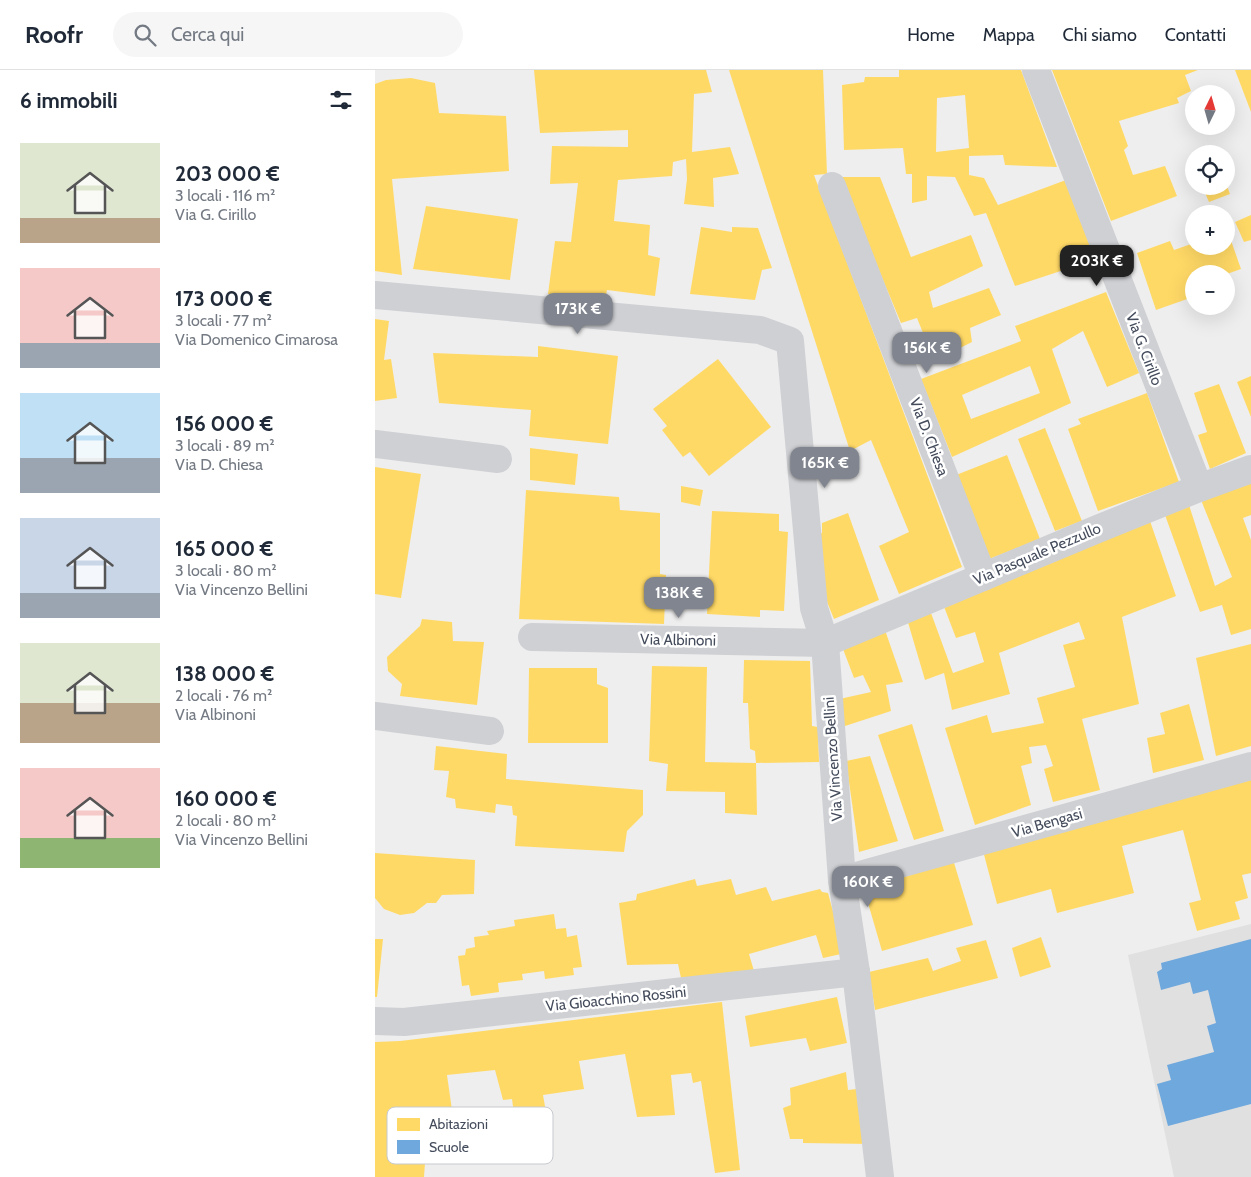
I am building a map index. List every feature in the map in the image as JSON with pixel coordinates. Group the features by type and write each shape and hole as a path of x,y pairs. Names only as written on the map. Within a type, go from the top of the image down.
{"street":[{"name":"Via G. Cirillo","path":"1036,70 1199,488"},
{"name":"Via D. Chiesa","path":"832,186 983,577"},
{"name":"Via Vincenzo Bellini","path":"375,295 760,330 790,341 802,464 804,509 815,608 825,643 842,880 856,972 880,1177"},
{"path":"375,444 498,459"},
{"name":"Via Pasquale Pezzullo","path":"825,643 1199,488 1251,470"},
{"name":"Via Albinoni","path":"532,637 825,643"},
{"path":"375,716 490,731"},
{"name":"Via Bengasi","path":"842,880 1251,766"},
{"name":"Via Gioacchino Rossini","path":"375,1021 404,1022 856,972"}],"shaded area":[{"path":"1251,924 1251,1177 1174,1177 1128,955"}],"building: Abitazioni":[{"path":"534,70 706,70 712,92 694,94 692,152 730,147 739,174 713,178 714,207 684,204 687,179 686,159 673,162 672,176 618,180 614,221 650,225 648,255 660,258 655,296 607,290 604,305 548,294 555,241 571,242 578,183 550,184 552,146 628,147 628,130 540,133"},
{"path":"729,70 823,70 827,174 814,175 962,567 899,594 879,546 909,532 871,440 850,451"},
{"path":"899,70 1021,70 1057,167 1005,165 1003,155 969,156 969,175 984,178 998,205 1066,180 1100,258 1015,286 986,213 974,216 955,177 927,176 927,200 912,203 912,174 906,174 903,148 844,150 842,85 864,82 865,77 899,77","holes":["965,95 969,148 936,152 937,98"]},
{"path":"1052,70 1198,70 1185,75 1189,85 1185,85 1185,94 1177,98 1179,103 1119,121 1128,146 1124,150 1133,175 1165,166 1177,196 1111,221"},
{"path":"1235,70 1251,70 1251,112"},
{"path":"411,78 435,83 439,113 506,116 509,171 392,179 402,275 375,271 375,84 386,80"},
{"path":"840,177 880,177 911,257 971,235 983,266 929,292 933,308 989,288 1001,315 970,328 972,342 938,359 931,337 925,338 917,318 901,323"},
{"path":"1206,195 1227,195 1209,202"},
{"path":"426,206 518,219 510,280 413,269"},
{"path":"1251,215 1251,240 1244,242 1235,222"},
{"path":"701,227 732,232 732,227 758,228 772,268 762,270 755,300 690,294"},
{"path":"1170,241 1174,250 1185,246 1185,255 1235,255 1235,252 1241,269 1235,271 1235,265 1185,265 1185,300 1156,310 1137,253"},
{"path":"1106,292 1139,373 1107,387 1083,331 1052,349 1071,403 952,457 921,379 1021,341 1015,326","holes":["1030,366 1040,393 971,419 962,395"]},
{"path":"375,319 389,321 384,360 391,359 397,398 375,401"},
{"path":"538,346 618,356 608,444 529,436 531,410 439,403 433,353 538,357"},
{"path":"718,359 771,427 709,476 690,452 683,457 662,430 667,426 653,409"},
{"path":"1251,376 1251,417 1237,382"},
{"path":"1219,384 1246,453 1210,469 1198,435 1207,432 1194,393"},
{"path":"1147,393 1179,482 1098,511 1068,429 1081,424 1078,419"},
{"path":"1045,428 1082,521 1055,531 1018,439"},
{"path":"530,448 578,454 575,485 530,480"},
{"path":"1007,455 1040,539 989,559 956,475"},
{"path":"375,467 421,474 401,598 375,594"},
{"path":"1251,480 1251,515 1243,518 1251,540 1251,629 1231,635 1222,605 1200,612 1165,515 1189,505 1215,586 1232,577 1201,500"},
{"path":"681,486 703,490 700,506 681,502"},
{"path":"526,490 619,497 620,510 660,513 660,574 666,575 664,624 519,619"},
{"path":"712,511 779,514 779,531 788,532 784,611 760,610 760,617 707,614"},
{"path":"848,513 879,600 834,619 812,565 813,535 822,533 822,523"},
{"path":"1150,521 1176,596 1122,617 1139,704 1082,719 1100,790 1053,802 1044,769 1053,766 1046,745 1029,747 1032,763 1021,766 1031,805 975,825 945,728 987,715 992,733 1044,723 1037,698 1075,687 1063,645 1085,639 1079,622 999,653 1010,694 952,710 944,673 925,680 907,619 931,613 953,673 984,662 975,632 956,638 943,604"},
{"path":"422,619 452,622 453,641 484,642 477,705 400,696 402,684 388,671 387,657 420,626"},
{"path":"885,630 903,682 886,685 891,711 842,727 835,700 871,692 863,675 854,678 843,649"},
{"path":"1251,644 1251,746 1216,756 1196,658"},
{"path":"744,660 810,661 812,726 818,727 819,762 756,763 755,751 750,749 748,703 743,703"},
{"path":"652,666 707,667 705,762 756,763 757,815 725,813 725,792 666,791 668,764 649,761"},
{"path":"529,668 597,668 597,684 608,688 608,743 528,743"},
{"path":"1189,704 1204,760 1153,773 1147,738 1165,734 1160,713"},
{"path":"912,724 944,831 914,840 878,735"},
{"path":"436,746 507,754 506,779 643,790 643,815 627,831 624,852 515,846 517,816 513,815 512,806 496,804 495,813 456,808 455,799 446,797 449,771 434,770"},
{"path":"870,756 898,841 859,852 846,761"},
{"path":"1251,775 1251,873 1242,875 1248,898 1235,902 1240,919 1197,931 1189,903 1201,900 1183,830 1122,846 1134,893 1057,913 1051,889 997,904 982,847"},
{"path":"375,853 475,860 474,894 442,895 436,903 427,903 414,913 400,915 384,909 375,898"},
{"path":"951,853 973,925 882,951 861,879"},
{"path":"695,879 697,886 731,879 736,895 766,887 772,901 820,889 822,892 828,893 837,926 841,954 823,958 816,935 749,954 754,971 681,978 678,964 627,965 619,903 636,900 637,894"},
{"path":"554,914 556,929 566,928 567,937 577,935 582,967 573,968 574,975 545,979 544,971 522,974 523,980 498,983 499,992 471,996 469,985 462,986 458,956 465,955 466,949 475,947 474,937 489,935 487,931 515,926 514,920"},
{"path":"1041,937 1051,967 1020,977 1012,948"},
{"path":"375,939 383,939 377,997 375,997"},
{"path":"986,940 998,978 875,1010 869,972 928,958 933,971 961,961 956,948"},
{"path":"837,997 847,1043 810,1051 806,1038 750,1047 745,1016"},
{"path":"722,1002 740,1170 715,1173 701,1081 693,1083 691,1073 671,1075 675,1115 637,1117 625,1054 579,1061 584,1089 543,1095 545,1107 513,1107 512,1099 503,1100 495,1070 447,1075 452,1107 387,1107 387,1164 425,1164 424,1177 375,1177 375,1042 400,1041"},
{"path":"846,1072 848,1090 865,1088 871,1144 803,1143 803,1139 790,1139 783,1108 791,1105 790,1088"}],"building: Scuole":[{"path":"1251,939 1251,1104 1168,1126 1157,1084 1171,1080 1167,1065 1214,1052 1207,1026 1216,1023 1208,990 1193,994 1190,982 1161,990 1157,972 1162,969 1161,963"}]}
